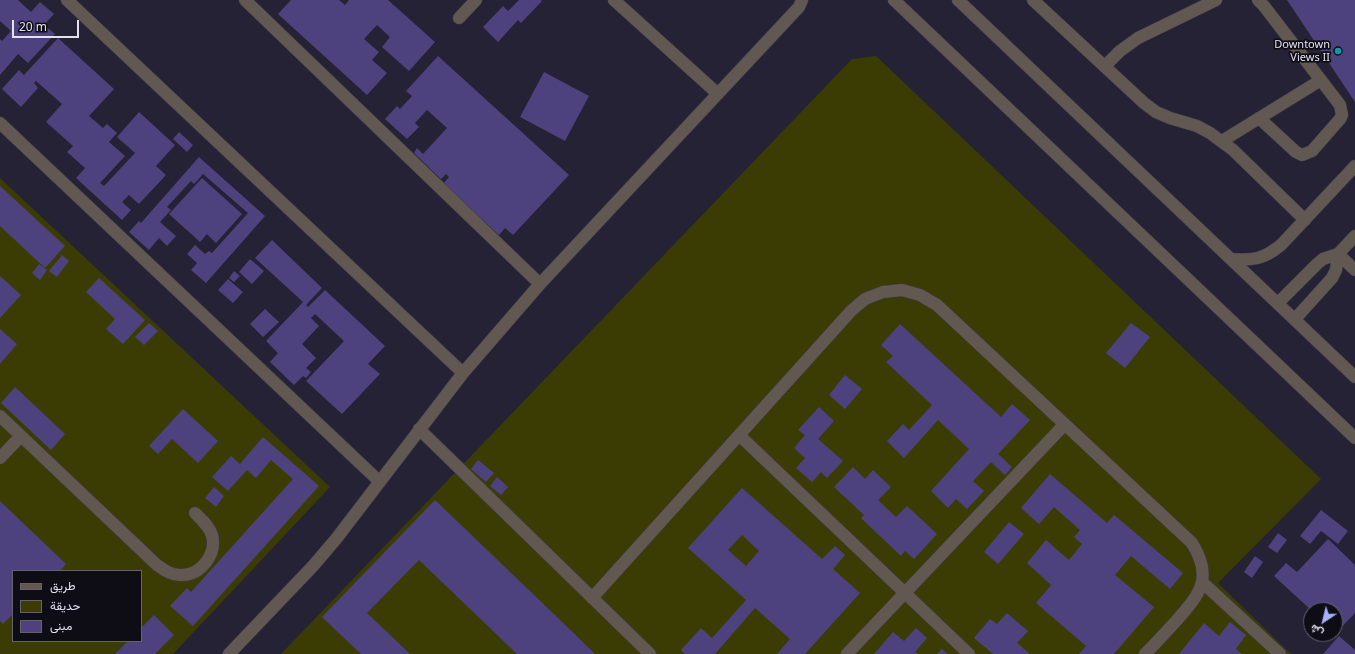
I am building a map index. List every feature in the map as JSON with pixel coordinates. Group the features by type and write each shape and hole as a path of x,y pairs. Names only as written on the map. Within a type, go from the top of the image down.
{"street":[{"path":"67,0 463,373"},
{"path":"245,0 540,284"},
{"path":"459,18 476,0"},
{"path":"614,0 718,94"},
{"path":"229,654 313,566 336,539 463,373 540,284 801,4 811,0"},
{"path":"894,0 1355,438"},
{"path":"958,0 1355,377"},
{"path":"1033,0 1144,103 1156,112 1197,126 1222,141 1305,220"},
{"path":"1105,66 1120,51 1138,38 1216,0"},
{"path":"1258,0 1340,105 1342,115 1312,151 1302,156 1259,118"},
{"path":"1222,141 1321,80"},
{"path":"0,123 380,482"},
{"path":"1231,258 1244,260 1255,259 1269,254 1281,245 1355,166"},
{"path":"1278,303 1317,264 1323,259 1338,254 1355,236"},
{"path":"1338,254 1355,270"},
{"path":"1295,319 1332,278 1336,270 1338,254"},
{"path":"592,598 851,311 865,299 883,292 902,290 920,295 937,305 1192,543 1200,555 1203,568 1202,582 1198,594 1191,604 1145,654"},
{"path":"0,416 151,559 168,573 182,575 196,572 206,563 212,550 212,536 206,524 196,513"},
{"path":"847,654 1064,424"},
{"path":"419,429 650,654"},
{"path":"739,435 969,654"},
{"path":"0,458 21,436"},
{"path":"1202,582 1280,654"}],"green space":[{"path":"876,56 1321,479 1218,583 1291,654 281,654 852,59"},
{"path":"0,178 330,487 173,654 0,654"}],"building":[{"path":"0,0 18,0 31,12 40,2 54,14 44,25 55,34 28,63 18,54 0,75 0,39 2,41 11,31 0,21"},
{"path":"291,0 339,0 345,5 349,0 388,0 435,42 409,71 382,47 390,37 377,25 364,39 379,52 372,60 387,73 367,95 278,14"},
{"path":"519,0 542,1 521,23 518,20 498,42 483,27 503,6 508,11"},
{"name":"Downtown Views II","path":"1287,0 1355,0 1355,102"},
{"path":"58,38 114,89 89,116 103,128 107,124 117,133 109,142 125,156 100,183 104,186 135,153 117,137 139,112 175,145 156,166 166,175 139,204 129,195 122,202 131,210 122,220 76,178 85,168 67,152 73,146 46,122 62,104 36,81 34,83 38,88 21,107 2,89 19,70 24,75"},
{"path":"438,56 569,175 513,235 505,228 499,235 443,184 449,177 446,174 441,179 414,153 417,148 423,154 447,128 427,110 415,123 419,127 407,139 385,119 397,106 400,109 412,96 406,91"},
{"path":"544,72 589,96 565,141 520,117"},
{"path":"179,132 193,145 187,152 173,139"},
{"path":"199,157 265,216 206,283 191,270 197,263 187,254 195,245 205,254 209,251 212,253 248,213 203,174 194,184 191,181 167,207 171,210 160,222 176,236 167,246 159,238 149,250 129,232 139,221 141,223"},
{"path":"202,178 242,214 216,243 207,234 200,242 169,214"},
{"path":"0,186 65,246 45,268 0,226"},
{"path":"272,240 322,288 306,305 308,307 325,290 385,346 368,364 380,374 342,414 306,381 344,341 315,314 311,318 319,326 302,344 316,358 306,368 311,372 306,378 303,376 294,385 270,362 278,353 266,341 303,302 255,258"},
{"path":"62,255 69,261 57,277 49,271"},
{"path":"250,259 264,271 252,284 239,272"},
{"path":"39,264 47,270 40,280 32,273"},
{"path":"234,271 240,276 234,282 229,278"},
{"path":"0,276 21,295 0,318"},
{"path":"99,278 145,320 123,344 106,329 115,319 86,292"},
{"path":"228,279 243,292 233,303 218,290"},
{"path":"265,309 279,322 263,337 250,324"},
{"path":"149,323 158,331 144,345 135,337"},
{"path":"1131,323 1150,337 1125,368 1106,353"},
{"path":"900,324 1001,417 1012,404 1030,420 998,454 1012,467 1005,475 991,462 973,481 984,491 967,509 956,499 948,508 931,491 969,449 938,420 904,458 887,441 903,424 909,430 932,405 886,362 893,356 881,345"},
{"path":"0,329 17,344 0,364"},
{"path":"845,375 862,389 845,409 829,395"},
{"path":"15,387 65,434 51,450 1,403"},
{"path":"819,407 834,421 818,439 843,461 827,478 821,472 812,482 796,468 805,458 794,448 805,435 798,430"},
{"path":"183,409 218,441 198,463 172,439 158,454 149,446"},
{"path":"263,437 319,486 193,626 170,606 187,588 191,592 293,479 271,460 256,478 247,470 228,491 212,477 231,456 240,464"},
{"path":"478,460 494,473 486,482 471,469"},
{"path":"853,467 865,479 873,470 891,487 878,500 896,517 907,506 937,534 914,559 905,551 901,556 861,518 864,515 834,487"},
{"path":"1050,474 1107,523 1114,515 1183,573 1170,589 1131,556 1115,575 1154,607 1114,654 1079,654 1086,646 1036,603 1051,585 1027,563 1046,540 1069,560 1082,544 1074,537 1080,530 1054,507 1039,524 1021,508"},
{"path":"497,477 508,487 501,495 490,486"},
{"path":"214,487 224,496 216,507 205,498"},
{"path":"742,488 822,559 835,546 845,555 833,569 860,593 805,654 777,654 790,639 755,608 715,654 685,654 681,650 701,628 712,638 746,600 688,548","holes":["742,535 759,551 746,566 728,550"]},
{"path":"435,500 595,654 517,654 419,560 367,613 410,654 361,654 322,617"},
{"path":"0,501 66,564 61,570 12,570 12,615 3,624 0,621"},
{"path":"1321,510 1348,531 1338,544 1321,531 1310,544 1300,536"},
{"path":"1009,522 1024,534 998,564 984,552"},
{"path":"1278,533 1287,540 1277,553 1268,547"},
{"path":"1328,539 1355,565 1355,613 1343,626 1343,602 1303,603 1274,576 1286,563 1297,572"},
{"path":"1255,556 1263,562 1252,578 1244,572"},
{"path":"1007,613 1028,631 1017,643 1030,654 993,654 974,638 990,619 997,624"},
{"path":"154,615 174,635 155,654 115,654 127,642 142,642 142,627"},
{"path":"1230,622 1246,635 1236,649 1242,654 1179,654 1204,623 1219,636"},
{"path":"916,628 927,638 915,652 918,654 874,654 893,632 904,641"},
{"path":"1343,640 1355,650 1355,654 1323,654 1334,642 1343,642"},
{"path":"942,649 948,654 937,654"}],"place":[{"name":"Downtown Views II","path":"1338,51"}]}
